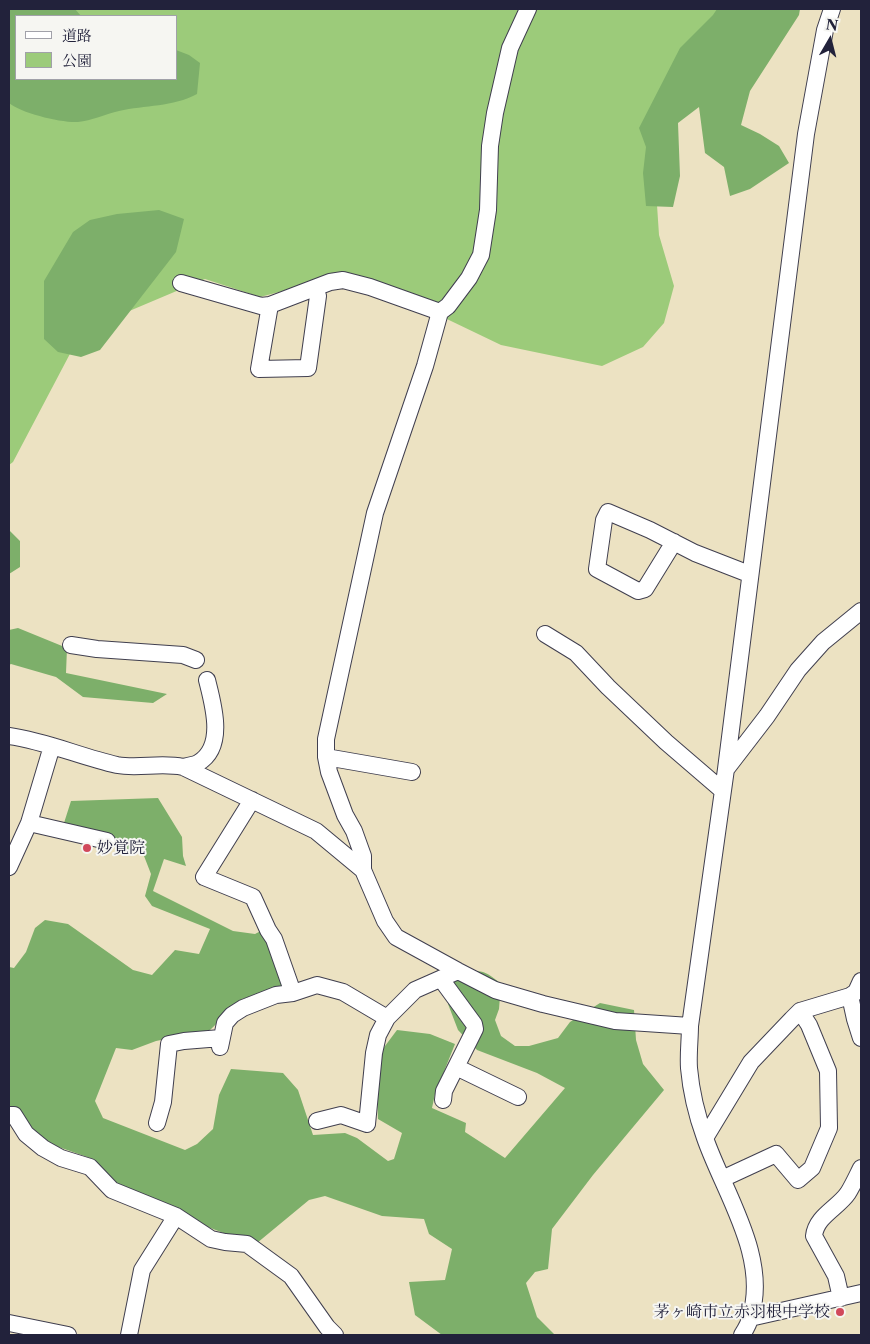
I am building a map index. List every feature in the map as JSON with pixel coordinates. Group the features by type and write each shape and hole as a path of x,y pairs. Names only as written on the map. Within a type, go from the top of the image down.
{"street":[{"path":"528,9 510,48 495,113 490,146 488,210 480,255 469,278 448,306 440,312 422,375 375,512 326,739 326,757 345,815 354,831 363,856 363,870 385,921 396,937 495,990 543,1004 615,1021 690,1026"},
{"path":"742,1335 750,1318 755,1289 752,1260 744,1232 705,1138 694,1101 691,1076 690,1026 726,769 806,134 826,30 832,9"},
{"path":"181,283 261,306 270,305 330,282 343,280 354,282 440,312"},
{"path":"270,305 259,369 308,368 318,296 315,288"},
{"path":"674,542 645,589 638,592 597,569 604,520 608,512 674,542 695,552 750,574"},
{"path":"726,769 816,648 861,611"},
{"path":"545,634 576,653 608,687 666,742 723,791"},
{"path":"71,645 98,649 183,655 196,660"},
{"path":"183,767 198,763 210,752 214,739 215,720 207,680"},
{"path":"9,736 119,765 174,765 183,767 316,831 363,870"},
{"path":"9,867 29,823 52,746"},
{"path":"326,757 412,772"},
{"path":"252,800 204,877 253,897 274,939 293,993"},
{"path":"29,823 107,841"},
{"path":"317,1121 341,1115 367,1124 374,1053 378,1035 387,1018 415,990 458,971"},
{"path":"441,979 474,1024 475,1029 444,1090 443,1100"},
{"path":"705,1138 751,1062 800,1011 850,996 856,992 861,981"},
{"path":"157,1123 163,1102 169,1044 184,1041 221,1043 224,1023 243,1008 276,995 293,993 317,985 343,992 387,1018"},
{"path":"850,996 861,1038"},
{"path":"722,1180 776,1154 798,1180 812,1168 829,1128 828,1071 809,1025 800,1011"},
{"path":"456,1067 518,1097"},
{"path":"9,1115 14,1115 26,1134 43,1148 61,1158 90,1167 112,1190 176,1216 211,1239 247,1244 291,1276 327,1327 335,1335"},
{"path":"841,1298 836,1276 814,1236 815,1230 825,1215 847,1194 861,1168"},
{"path":"129,1335 142,1270 176,1216"},
{"path":"750,1318 861,1294"},
{"path":"9,1323 68,1335"}],"green space":[{"path":"9,9 727,9 653,145 659,235 674,286 664,323 643,347 602,366 501,345 351,273 260,297 205,279 82,331 13,462 9,465"},
{"path":"9,9 75,9 80,15 15,15 15,80 178,80 178,51 189,55 200,63 197,94 169,104 129,109 88,120 71,122 32,114 9,103"},
{"path":"717,9 800,9 799,15 750,91 741,125 779,146 789,163 750,189 730,196 724,167 705,153 699,107 678,123 680,176 673,207 646,206 643,173 646,147 639,128 680,48"},
{"path":"159,210 184,219 176,252 100,350 81,357 58,352 44,339 44,281 73,232 90,220 117,214"},
{"path":"9,530 20,541 20,567 9,574"},
{"path":"18,628 67,648 66,673 167,694 153,703 83,697 56,677 9,665 9,630"},
{"path":"158,798 182,837 183,856 186,866 164,859 153,891 233,931 255,934 274,924 297,978 273,990 242,999 210,1030 156,1041 132,1050 116,1048 95,1101 103,1118 185,1150 197,1144 213,1129 219,1095 231,1069 283,1073 298,1090 313,1135 345,1133 357,1138 388,1161 394,1159 402,1133 378,1119 376,1071 382,1050 397,1030 430,1034 455,1044 435,1094 432,1108 466,1123 465,1132 505,1158 565,1088 537,1073 477,1050 458,1030 448,1004 454,981 478,971 488,974 501,984 499,1009 495,1020 501,1036 515,1046 529,1046 558,1038 570,1022 600,1003 634,1010 636,1040 643,1064 664,1090 593,1175 552,1229 548,1269 535,1272 526,1283 537,1317 555,1335 442,1335 415,1315 409,1282 445,1280 452,1249 429,1234 424,1219 382,1216 325,1196 309,1200 257,1243 208,1227 110,1180 93,1159 50,1144 30,1126 9,1112 9,967 14,968 26,952 35,928 45,920 68,924 133,970 152,975 175,950 199,954 210,929 152,906 145,896 151,874 144,856 64,823 71,801"}],"place":[{"name":"妙覚院","path":"87,848"},
{"name":"茅ヶ崎市立赤羽根中学校","path":"840,1312"}]}
